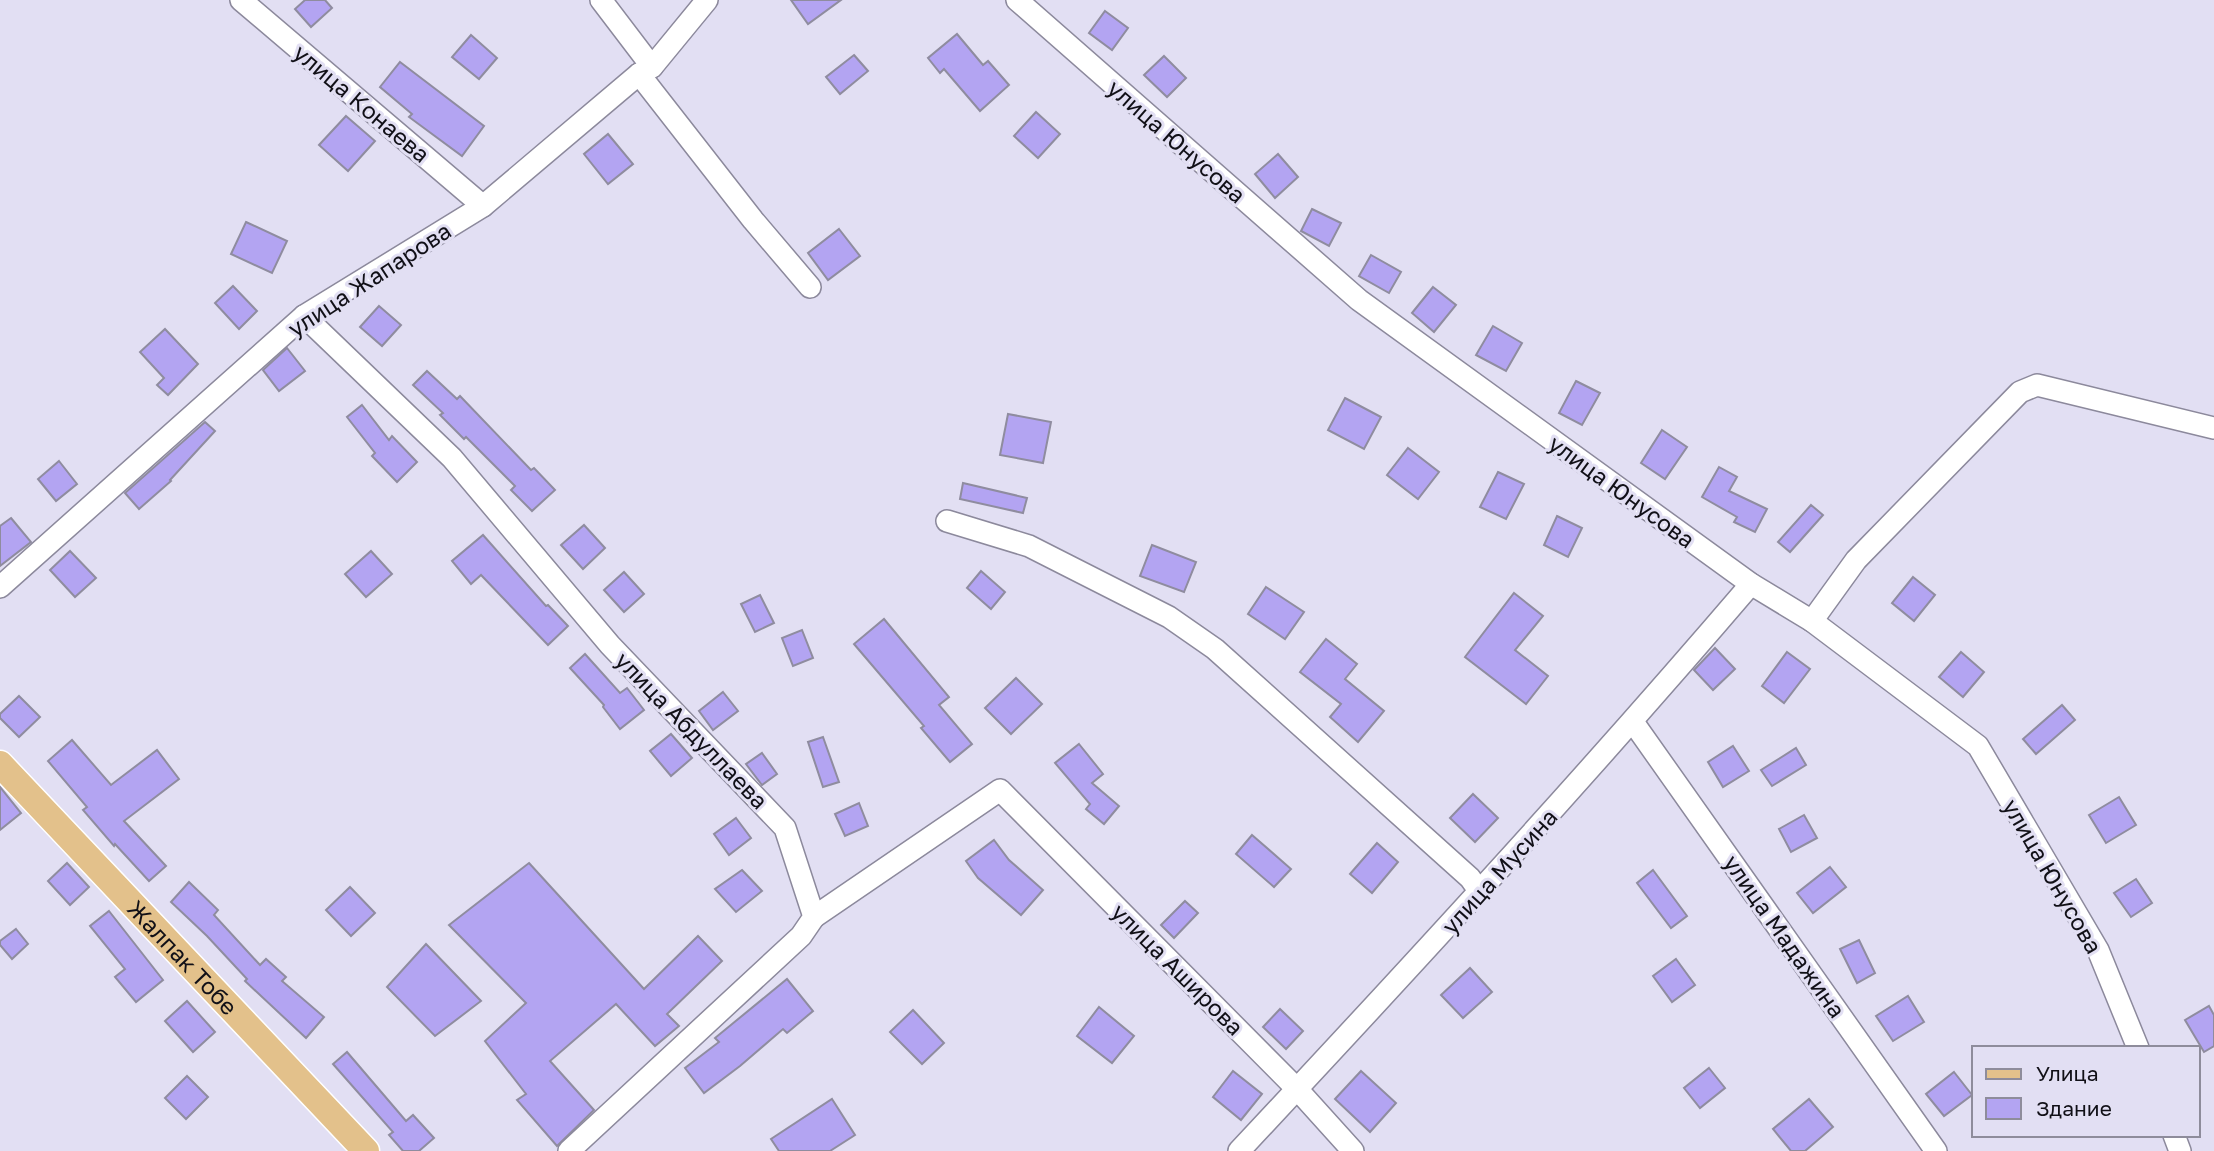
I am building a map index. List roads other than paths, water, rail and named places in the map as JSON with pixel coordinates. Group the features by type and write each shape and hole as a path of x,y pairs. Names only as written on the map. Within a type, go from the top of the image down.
{"main road":[{"name":"Жалпак Тобе","path":"0,764 366,1151"}],"street":[{"name":"улица Конаева","path":"241,0 483,205"},
{"path":"601,0 646,70 753,220 810,288"},
{"name":"улица Жапарова","path":"0,587 304,316 483,205 646,70 707,0"},
{"name":"улица Юнусова","path":"1017,0 1359,300 1751,584 1812,621 1978,746 2098,950 2137,1046"},
{"name":"улица Абдуллаева","path":"304,316 452,458 610,645 785,828 814,917"},
{"path":"1812,621 1856,560 2020,392 2037,385 2214,428"},
{"path":"947,521 1029,546 1169,617 1215,649 1469,878 1480,892"},
{"name":"улица Мусина","path":"1239,1151 1480,892 1633,722 1751,584"},
{"name":"улица Мадажина","path":"1633,722 1936,1151"},
{"name":"улица Аширова","path":"814,917 1000,790 1297,1089 1353,1151"},
{"path":"569,1151 801,936 814,917"}]}
